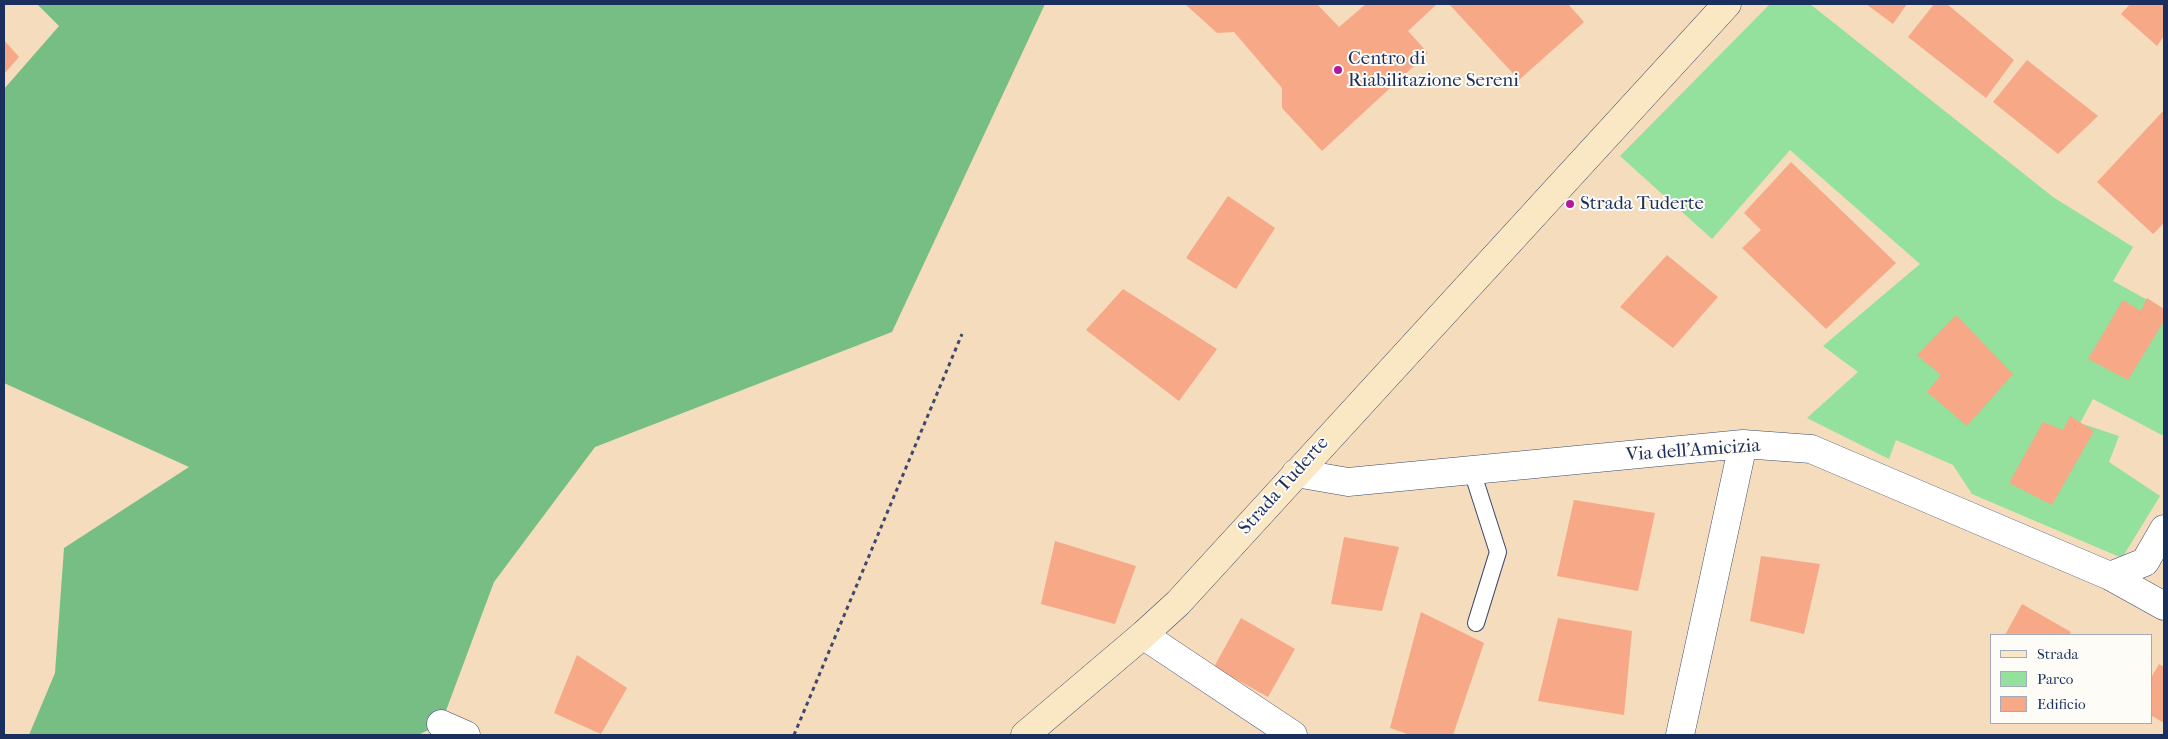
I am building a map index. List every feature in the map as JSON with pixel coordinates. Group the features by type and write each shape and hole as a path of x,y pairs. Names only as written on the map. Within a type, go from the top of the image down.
{"main road":[{"name":"Strada Tuderte","path":"1025,735 1178,603 1727,4"}],"street":[{"name":"Via dell'Amicizia","path":"1296,474 1348,482 1743,444 1810,449 2110,576 2164,606"},
{"path":"1680,735 1743,444"},
{"path":"2110,576 2145,562 2164,529"},
{"path":"1143,635 1293,735"},
{"path":"441,724 466,735"}],"lane":[{"path":"1472,471 1498,552 1476,623"}],"path":[{"path":"794,735 962,334"}],"green space":[{"path":"37,4 1045,4 892,332 595,447 494,582 441,724 418,735 29,735 55,673 64,548 189,467 4,383 4,89 59,26"},
{"path":"1770,4 1810,4 2053,197 2133,247 2113,281 2164,309 2164,436 2093,399 2080,423 2119,436 2109,462 2160,496 2122,558 1972,494 1953,465 1896,440 1889,459 1807,418 1858,372 1823,346 1920,264 1790,150 1712,239 1620,156"}],"building":[{"name":"Centro di Riabilitazione Sereni","path":"1185,4 1317,4 1339,27 1366,4 1437,4 1408,31 1428,53 1322,151 1282,108 1282,88 1234,32 1217,33"},
{"name":"Centro di Riabilitazione Sereni","path":"1449,4 1568,4 1584,22 1519,80"},
{"path":"1866,4 1907,4 1893,24"},
{"path":"1934,4 1947,4 2014,60 1986,98 1908,37"},
{"path":"2130,4 2164,4 2164,36 2157,46 2121,14"},
{"path":"4,40 19,57 4,74"},
{"path":"2027,60 2098,116 2058,154 1993,102"},
{"path":"2164,110 2164,223 2153,234 2097,182"},
{"path":"1791,162 1896,263 1826,329 1742,248 1761,230 1744,213"},
{"path":"1228,196 1275,228 1236,289 1186,258"},
{"path":"1667,255 1718,297 1673,348 1620,307"},
{"path":"1123,289 1217,349 1179,401 1086,330"},
{"path":"2147,298 2164,309 2164,321 2128,380 2088,359 2123,300 2141,311"},
{"path":"1956,315 2013,374 1967,426 1927,392 1941,375 1917,355"},
{"path":"2070,416 2094,431 2052,505 2009,483 2043,422 2063,430"},
{"path":"1574,500 1655,513 1638,591 1557,576"},
{"path":"1344,537 1399,547 1382,611 1331,604"},
{"path":"1055,541 1136,566 1115,624 1041,604"},
{"path":"1761,556 1820,564 1804,634 1750,621"},
{"path":"2022,604 2071,632 2070,634 2006,634"},
{"path":"1421,612 1484,643 1453,735 1410,735 1390,728"},
{"path":"1241,618 1295,649 1268,697 1214,667"},
{"path":"1558,618 1632,631 1624,715 1538,701"},
{"path":"577,655 627,688 601,734 554,713"},
{"path":"2159,664 2164,667 2164,723 2153,717 2153,674"}],"place":[{"name":"Centro di Riabilitazione Sereni","path":"1338,70"},
{"name":"Strada Tuderte","path":"1570,204"}]}
